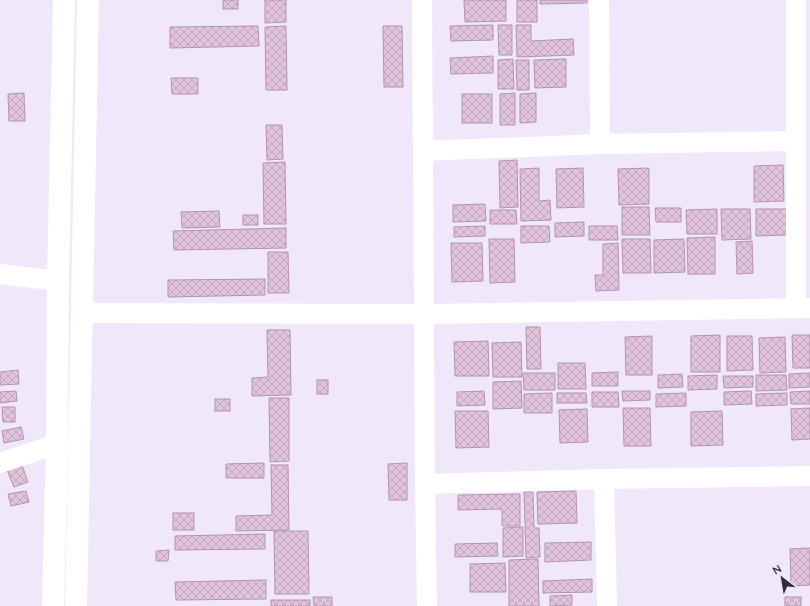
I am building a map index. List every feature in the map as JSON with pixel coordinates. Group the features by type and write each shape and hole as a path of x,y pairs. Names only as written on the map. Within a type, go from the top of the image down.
{"main road":[{"path":"53,606 64,0"},
{"path":"76,606 88,0"}],"street":[{"path":"422,0 427,606"},
{"path":"599,0 600,144"},
{"path":"82,313 424,314 803,308 795,141 796,0"},
{"path":"423,151 600,144 795,141"},
{"path":"0,274 58,281"},
{"path":"0,463 57,444"},
{"path":"425,484 604,479 810,476"},
{"path":"604,479 607,606"}],"building":[{"path":"223,0 238,0 238,9 223,9"},
{"path":"265,0 286,0 286,22 265,23"},
{"path":"464,0 506,0 506,21 465,22"},
{"path":"517,0 537,0 537,22 517,22"},
{"path":"540,0 587,0 587,3 540,4"},
{"path":"493,25 493,40 451,41 450,26"},
{"path":"498,25 512,25 512,55 499,55"},
{"path":"516,25 531,25 531,41 573,39 574,55 517,57"},
{"path":"258,26 259,46 170,48 170,27"},
{"path":"286,26 287,90 266,90 265,27"},
{"path":"383,26 402,26 403,87 384,87"},
{"path":"493,56 493,73 451,74 450,58"},
{"path":"513,59 514,89 498,89 498,60"},
{"path":"566,59 566,87 535,88 534,60"},
{"path":"516,60 529,60 529,90 517,90"},
{"path":"171,78 198,78 198,94 172,94"},
{"path":"24,93 25,121 9,121 8,94"},
{"path":"515,93 515,125 500,125 500,94"},
{"path":"536,93 536,122 520,123 520,94"},
{"path":"462,94 492,94 492,123 462,123"},
{"path":"266,125 282,125 283,159 267,160"},
{"path":"517,160 518,207 500,208 499,161"},
{"path":"285,162 286,224 264,224 263,163"},
{"path":"783,165 784,201 754,202 754,166"},
{"path":"539,168 539,201 550,200 551,220 521,221 520,169"},
{"path":"583,168 584,207 557,208 556,169"},
{"path":"649,168 649,204 619,205 618,169"},
{"path":"485,204 486,221 453,222 453,205"},
{"path":"622,207 649,207 650,235 622,235"},
{"path":"655,208 681,208 681,222 656,222"},
{"path":"717,209 717,234 687,234 686,210"},
{"path":"721,209 750,209 751,239 722,240"},
{"path":"756,209 787,209 787,235 756,236"},
{"path":"490,210 516,210 517,224 490,224"},
{"path":"219,211 220,227 182,228 181,212"},
{"path":"243,215 258,215 258,225 243,225"},
{"path":"584,222 584,236 555,237 555,223"},
{"path":"485,226 485,236 454,237 454,227"},
{"path":"521,226 549,226 550,242 521,243"},
{"path":"589,226 617,226 618,240 589,240"},
{"path":"286,228 286,248 174,250 173,231"},
{"path":"715,237 715,274 688,274 687,238"},
{"path":"489,239 514,239 515,282 490,283"},
{"path":"622,239 650,239 651,273 623,273"},
{"path":"684,239 685,272 654,273 654,240"},
{"path":"752,241 753,273 737,274 736,242"},
{"path":"451,243 482,243 483,281 452,282"},
{"path":"618,243 619,290 596,291 595,275 603,275 603,244"},
{"path":"268,252 288,252 289,293 268,293"},
{"path":"265,279 265,295 168,297 168,280"},
{"path":"526,327 540,327 541,369 527,369"},
{"path":"267,330 290,330 291,395 252,396 252,378 268,377"},
{"path":"720,335 720,372 691,372 691,336"},
{"path":"792,335 810,335 810,368 793,368"},
{"path":"652,336 652,375 626,375 625,337"},
{"path":"727,336 752,336 753,370 727,371"},
{"path":"785,337 786,372 760,373 759,338"},
{"path":"488,341 489,376 455,376 454,342"},
{"path":"521,342 522,377 493,377 492,343"},
{"path":"558,363 585,363 586,389 558,389"},
{"path":"18,370 19,384 0,385 0,372"},
{"path":"618,372 618,386 592,386 592,373"},
{"path":"523,373 555,373 555,390 524,390"},
{"path":"810,373 810,387 789,388 789,374"},
{"path":"682,374 683,387 658,388 658,375"},
{"path":"717,375 717,389 688,390 688,376"},
{"path":"756,375 786,375 787,390 756,391"},
{"path":"723,376 753,376 753,387 724,388"},
{"path":"317,380 328,380 328,394 317,394"},
{"path":"521,381 522,408 493,409 493,382"},
{"path":"16,391 17,401 0,403 0,392"},
{"path":"484,391 485,405 457,406 457,392"},
{"path":"622,391 650,391 650,400 623,401"},
{"path":"751,391 752,404 724,405 724,392"},
{"path":"810,391 810,404 791,404 790,392"},
{"path":"592,392 618,392 619,407 592,407"},
{"path":"552,393 552,413 524,413 524,394"},
{"path":"557,393 586,393 587,403 557,403"},
{"path":"686,393 686,406 656,407 656,394"},
{"path":"787,393 787,405 756,406 756,394"},
{"path":"269,398 289,398 289,461 270,462"},
{"path":"215,399 230,399 230,411 215,411"},
{"path":"2,407 15,407 15,422 3,422"},
{"path":"623,408 650,408 651,446 624,446"},
{"path":"810,408 810,439 792,440 791,409"},
{"path":"587,409 588,442 560,443 559,410"},
{"path":"455,411 488,411 489,447 456,448"},
{"path":"722,411 723,445 691,446 691,412"},
{"path":"21,427 24,439 4,443 2,431"},
{"path":"264,463 264,478 226,478 226,464"},
{"path":"407,463 407,500 389,500 388,464"},
{"path":"22,465 28,482 14,487 7,470"},
{"path":"271,465 288,465 289,530 236,531 236,516 272,515"},
{"path":"26,491 29,502 11,506 8,494"},
{"path":"576,491 577,523 538,524 537,492"},
{"path":"524,492 533,492 534,528 539,528 540,557 526,558"},
{"path":"520,494 520,526 502,526 502,509 458,510 458,495"},
{"path":"173,513 194,513 194,530 173,530"},
{"path":"523,527 523,556 503,557 503,528"},
{"path":"274,531 308,531 309,594 275,594"},
{"path":"265,534 265,549 175,550 175,536"},
{"path":"591,542 591,560 545,562 545,543"},
{"path":"497,543 498,556 455,557 455,544"},
{"path":"810,548 810,585 791,586 790,549"},
{"path":"169,550 168,561 156,561 156,551"},
{"path":"538,559 539,606 509,606 509,560"},
{"path":"505,563 506,592 470,592 470,564"},
{"path":"592,579 592,592 543,593 543,581"},
{"path":"266,580 266,599 176,600 175,582"},
{"path":"572,595 572,605 550,606 550,596"},
{"path":"313,597 332,597 332,606 314,606"},
{"path":"785,597 801,597 801,606 785,606"},
{"path":"271,600 310,600 310,606 271,606"}]}
